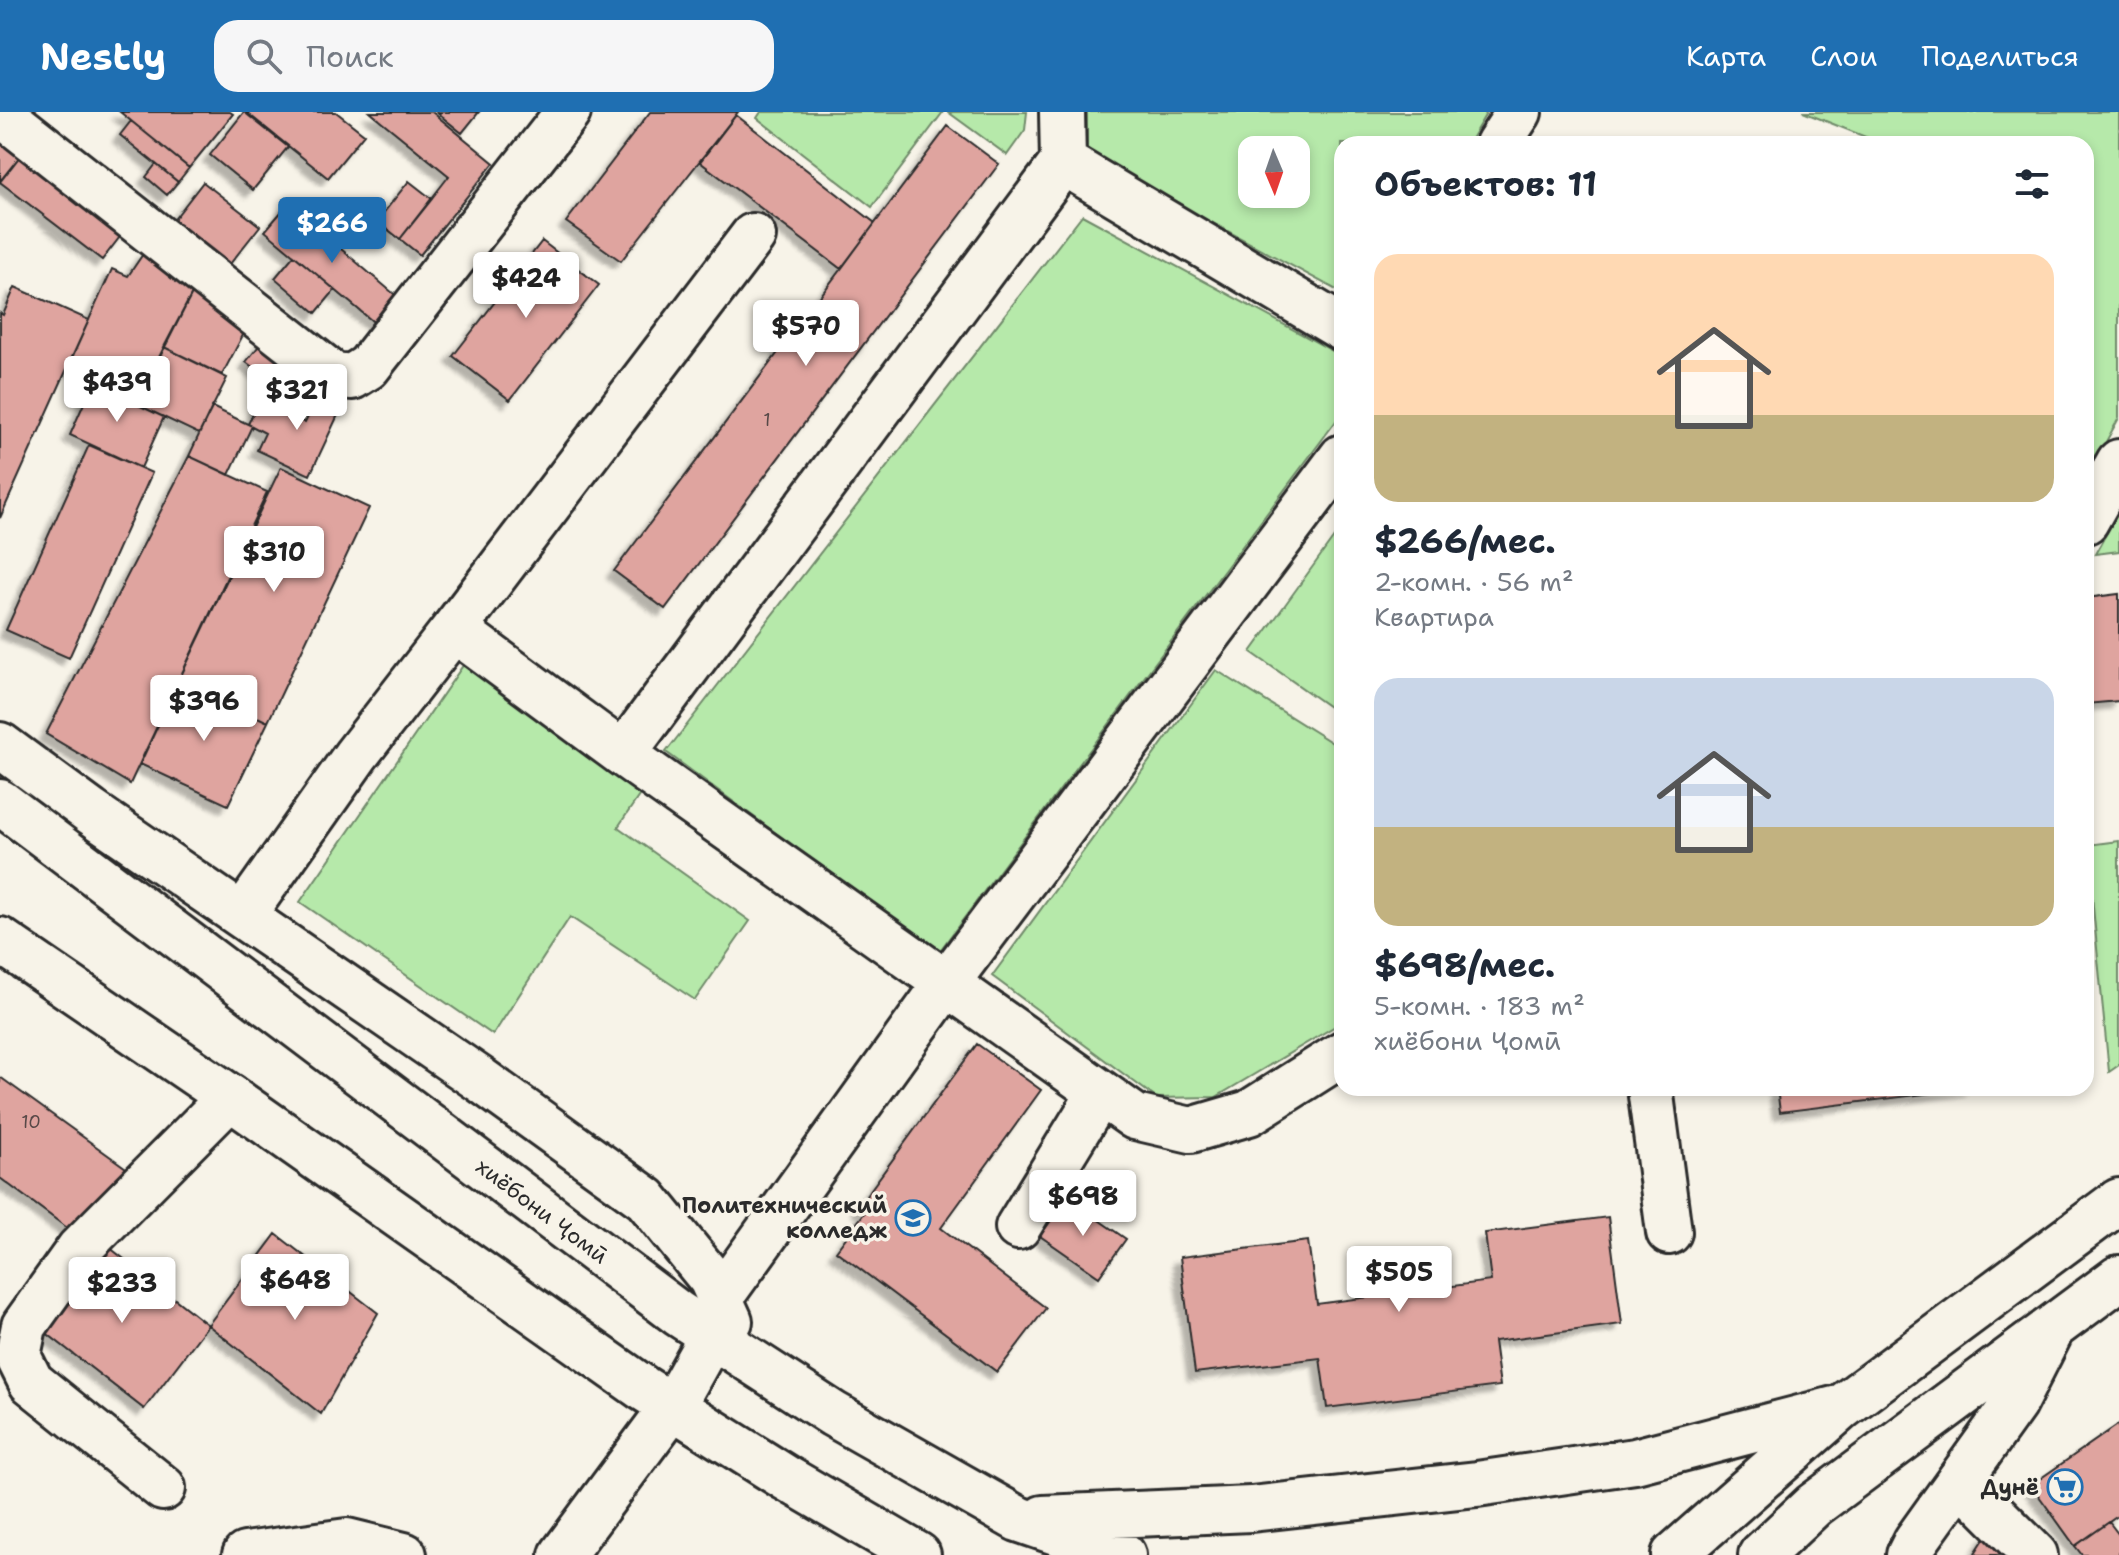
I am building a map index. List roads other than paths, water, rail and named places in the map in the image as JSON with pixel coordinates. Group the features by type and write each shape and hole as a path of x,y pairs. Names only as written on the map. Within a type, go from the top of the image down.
{"main road":[{"path":"0,113 333,375 352,377 368,367 568,112"},
{"path":"623,754 1063,162 1062,112"},
{"path":"1503,136 1519,112"},
{"path":"1063,162 1334,323"},
{"path":"246,911 356,755 753,236"},
{"path":"2094,507 2119,462"},
{"path":"562,1555 726,1330 945,985 1334,468"},
{"path":"454,629 945,985 1135,1117 1191,1130 1249,1113 1334,1059"},
{"path":"0,745 91,812 481,1080 646,1199 711,1279 726,1330"},
{"name":"хиёбони Ҷомӣ","path":"0,802 666,1305 726,1330 833,1414 1018,1519 1123,1555"},
{"path":"0,940 672,1407 886,1543 918,1555"},
{"path":"1018,1227 1100,1093"},
{"path":"1651,1096 1669,1232"},
{"path":"163,1488 31,1382 18,1356 24,1326 79,1249 230,1097"},
{"path":"1674,1555 1842,1407 2119,1201"},
{"path":"1761,1555 1814,1505 2111,1284 2066,1243"},
{"path":"1909,1555 2014,1404 2054,1326"},
{"path":"1018,1519 1251,1509 1477,1484 1635,1461 1842,1407"},
{"path":"1960,1480 2035,1555"},
{"path":"245,1555 347,1541 404,1555"}],"place":[{"name":"Политехнический колледж","path":"913,1218"},
{"name":"Дунё","path":"2065,1487"}]}
